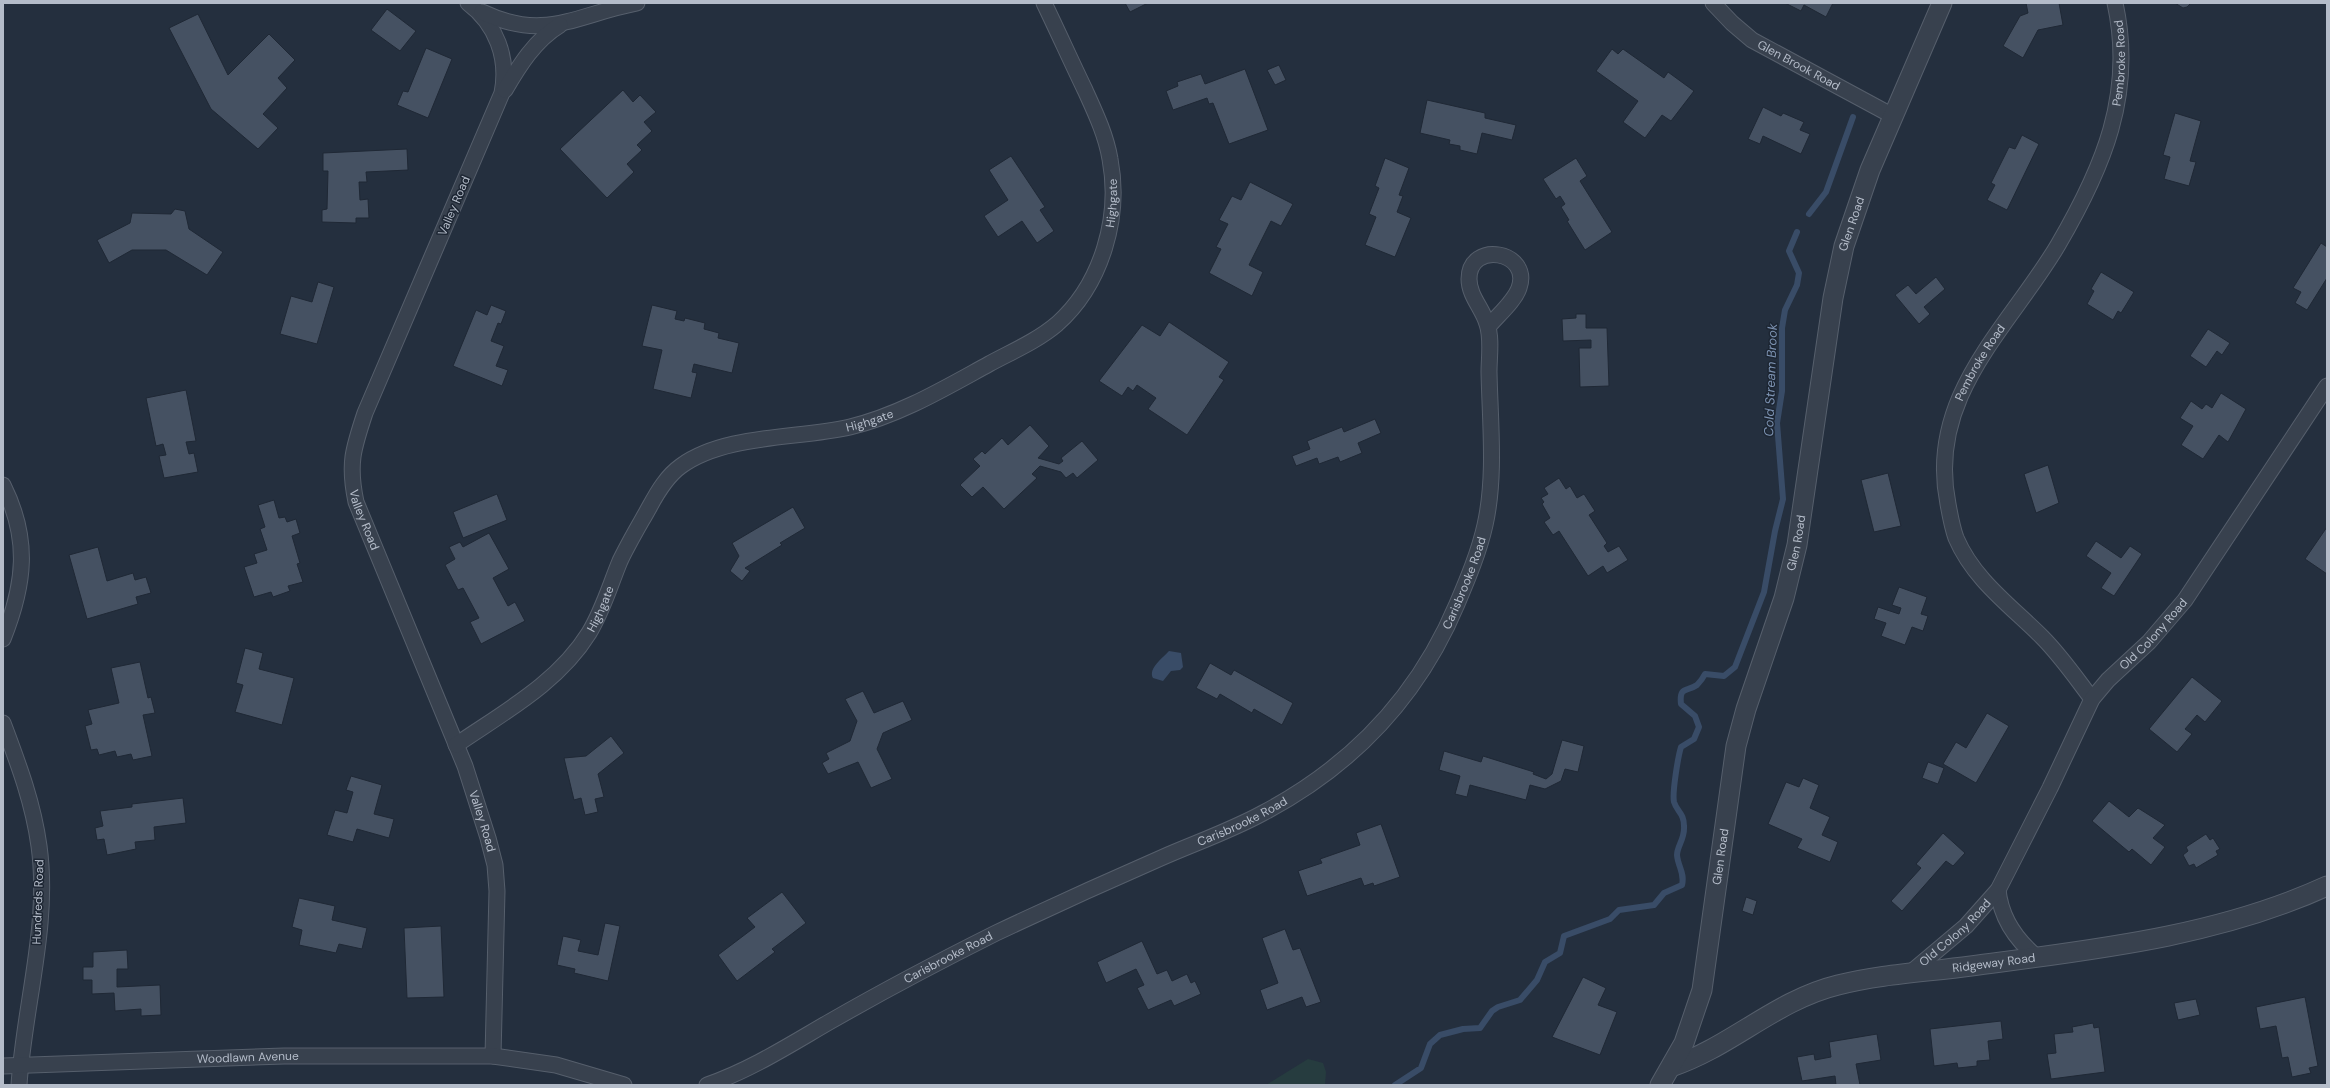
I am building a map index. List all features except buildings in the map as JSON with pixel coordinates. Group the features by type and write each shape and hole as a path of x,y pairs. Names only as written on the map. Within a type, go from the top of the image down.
{"street":[{"path":"473,6 506,22 526,27 548,27 597,12 637,3"},
{"name":"Highgate","path":"456,745 543,685 572,657 597,618 630,540 662,485 678,468 698,457 725,448 841,429 895,412 954,384 1040,336 1057,323 1072,308 1095,273 1103,252 1112,210 1112,170 1102,130 1044,3"},
{"name":"Glen Brook Road","path":"1713,3 1732,24 1752,40 1894,116"},
{"name":"Glen Road","path":"1660,1085 1690,1029 1702,990 1740,728 1774,630 1797,545 1841,259 1860,197 1942,3"},
{"name":"Pembroke Road","path":"2092,699 2060,656 1995,594 1966,558 1952,528 1945,491 1944,466 1950,428 1968,377 1988,343 2058,245 2092,184 2104,155 2113,124 2121,76 2122,46 2115,3"},
{"name":"Valley Road","path":"473,6 489,23 500,47 505,74 500,100 365,413 351,459 352,479 356,502 456,745 483,820 494,865 497,891 493,1056"},
{"path":"500,100 528,55 546,35 563,23"},
{"name":"Carisbrooke Road","path":"707,1085 756,1064 880,993 975,943 1050,907 1263,813 1320,776 1367,738 1404,699 1431,658 1453,613 1479,549 1485,525 1490,492 1489,326 1470,289 1468,278 1475,262 1484,256 1494,253 1504,255 1513,261 1518,270 1520,280 1516,295 1489,326"},
{"name":"Old Colony Road","path":"1909,974 1966,926 1998,890 2050,788 2092,699 2108,680 2149,642 2185,600 2327,386"},
{"path":"3,485 18,520 22,554 18,597 3,639"},
{"name":"Hundreds Road","path":"3,723 31,803 41,869 37,937 20,1066 19,1085"},
{"name":"Ridgeway Road","path":"1671,1067 1708,1052 1774,1010 1812,993 1862,980 2037,957 2172,936 2211,927 2266,910 2327,886"},
{"name":"Old Colony Road","path":"1998,890 2000,904 2010,928 2024,946 2037,957"},
{"name":"Woodlawn Avenue","path":"3,1066 272,1056 493,1056"},
{"path":"493,1056 556,1065 624,1085"}],"green space":[{"path":"1308,1059 1323,1063 1326,1072 1325,1085 1266,1085"}],"water":[{"path":"1169,651 1181,653 1183,667 1180,670 1171,671 1163,681 1153,678 1152,674 1154,667"}],"waterway":[{"name":"Cold Stream Brook","path":"1809,214 1826,192 1853,117"},
{"name":"Cold Stream Brook","path":"1395,1085 1421,1068 1430,1044 1440,1035 1463,1029 1480,1028 1492,1011 1498,1007 1520,1000 1537,980 1545,962 1560,953 1564,936 1610,919 1619,910 1654,905 1664,893 1682,885 1683,877 1677,855 1684,831 1684,822 1682,815 1674,802 1675,783 1681,747 1694,739 1699,727 1695,716 1681,704 1681,694 1684,690 1697,685 1705,674 1724,676 1735,667 1764,592 1775,531 1783,499 1777,423 1782,391 1782,328 1785,310 1797,285 1799,273 1789,251 1797,232"}]}
